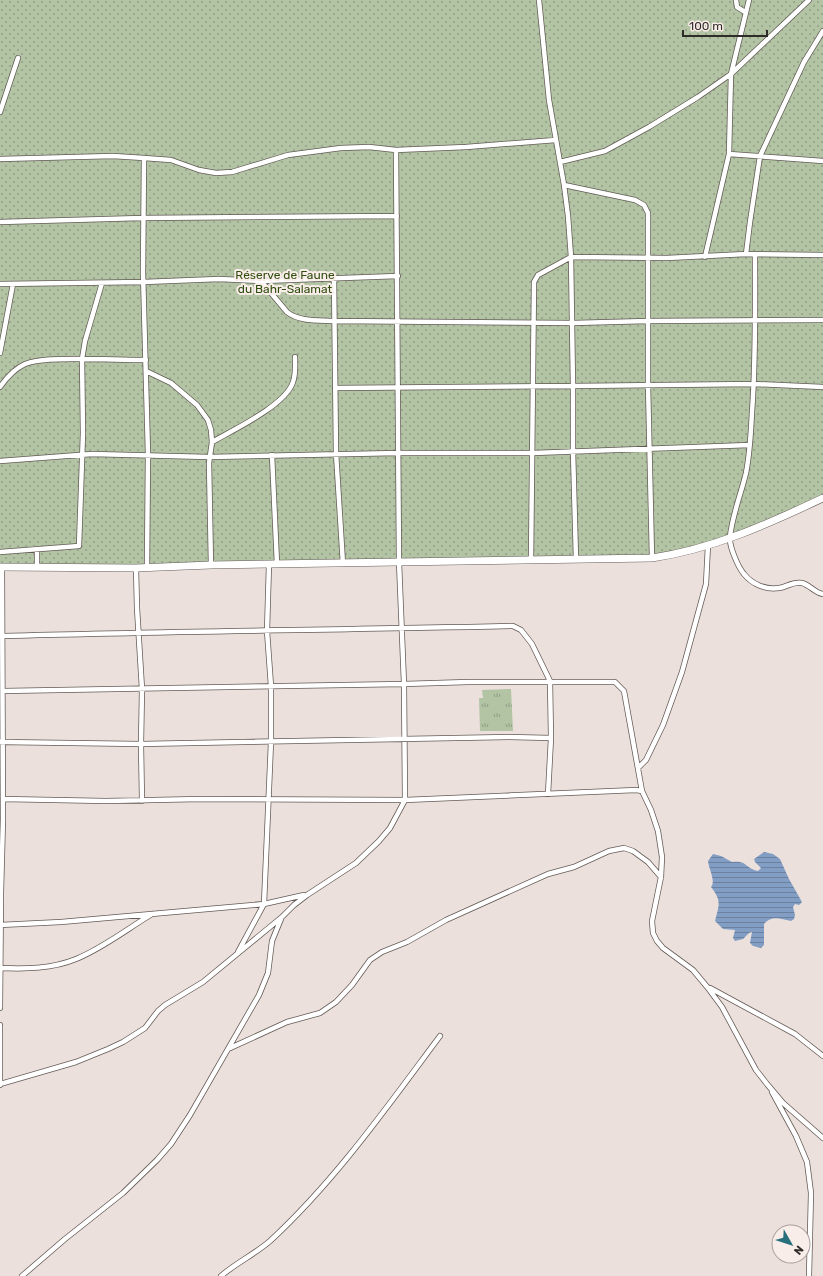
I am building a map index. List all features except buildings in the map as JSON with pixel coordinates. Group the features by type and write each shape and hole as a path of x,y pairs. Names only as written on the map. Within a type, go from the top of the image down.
{"main road":[{"path":"1,567 136,568 211,565 652,558 672,555 729,539 823,498"}],"street":[{"path":"539,0 549,100 564,185 571,257 573,324 573,452 576,560"},
{"path":"736,0 737,6 745,12"},
{"path":"705,257 729,154 731,74 749,0"},
{"path":"560,162 601,152 616,145 698,97 731,74 809,0"},
{"path":"746,254 760,156 804,62 823,31"},
{"path":"0,112 18,58"},
{"path":"0,159 113,156 144,158 171,160 199,170 216,173 232,172 288,155 341,148 369,147 396,150 466,147 556,140"},
{"path":"0,1024 0,1084 76,1062 123,1042 145,1028 158,1011 165,1005 203,982 307,895 356,863 390,828 405,800 404,684 399,562 396,150"},
{"path":"729,154 823,161"},
{"path":"144,158 142,218 148,454 147,567"},
{"path":"564,185 635,200 644,205 647,209 648,385 652,558"},
{"path":"0,222 142,218 397,216"},
{"path":"531,561 534,386 533,322 535,278 571,257 705,257 746,254 823,255"},
{"path":"754,254 754,384 750,445 745,478 729,539 736,560 743,573 753,583 767,588 779,588 796,582 809,586 820,594 823,594"},
{"path":"0,284 102,283 219,279 262,281 398,276"},
{"path":"334,278 336,454 343,564"},
{"path":"262,281 292,316 335,321 533,322 573,324 648,321 823,320"},
{"path":"0,552 79,546 81,454 83,433 82,359 85,341 102,283"},
{"path":"0,354 13,284"},
{"path":"212,442 251,421 275,404 288,391 293,382 295,357"},
{"path":"0,387 14,370 25,364 35,362 65,359 146,360"},
{"path":"146,371 171,382 197,405 208,420 212,442 209,457 211,565"},
{"path":"335,388 754,384 823,387"},
{"path":"0,461 103,453 209,457 398,453 533,453 649,450 750,445"},
{"path":"272,455 277,564"},
{"path":"638,768 646,760 663,726 682,672 706,584 708,545"},
{"path":"37,549 37,567"},
{"path":"237,954 264,904 271,742 271,686 267,631 269,564"},
{"path":"0,1008 0,892 3,799 1,742 3,636 1,567"},
{"path":"136,568 142,689 142,801"},
{"path":"3,636 138,632 402,629 513,626 521,630 532,644 550,681 551,738 548,794"},
{"path":"3,691 468,682 615,682 624,691 642,791 651,810 658,831 662,857 661,877 652,921 653,933 663,948 693,970 708,988 722,1007 756,1070 767,1084 783,1102 823,1138"},
{"path":"1,742 141,744 509,737 551,738"},
{"path":"3,799 142,801 269,799 405,800 636,790 642,791"},
{"path":"228,1049 287,1022 320,1013 336,1002 352,985 370,960 382,952 407,942 446,920 548,874 574,868 609,851 624,848 633,851 648,862 661,877"},
{"path":"1,925 61,922 264,904 307,895"},
{"path":"0,968 37,968 75,959 98,948 154,913"},
{"path":"22,1276 65,1239 124,1193 171,1144 190,1115 251,1010 264,984 268,973 272,941 282,917"},
{"path":"708,988 795,1034 823,1056"},
{"path":"221,1276 269,1242 316,1194 364,1138 440,1036"},
{"path":"767,1084 796,1136 807,1162 811,1192 809,1276"}],"green space":[{"name":"Réserve de Faune du Bahr-Salamat","path":"0,0 823,0 823,498 781,517 673,555 0,567"},
{"path":"511,689 513,731 480,731 479,698 483,698 482,690"}],"water":[{"path":"764,852 773,854 780,859 802,902 799,905 795,904 793,907 795,915 794,919 791,921 770,919 764,924 764,945 761,948 753,946 750,943 752,932 743,939 735,941 733,938 735,930 723,929 715,921 719,903 717,896 711,887 713,879 708,861 713,854 721,856 732,862 741,862 758,871 761,868 754,859"}]}
